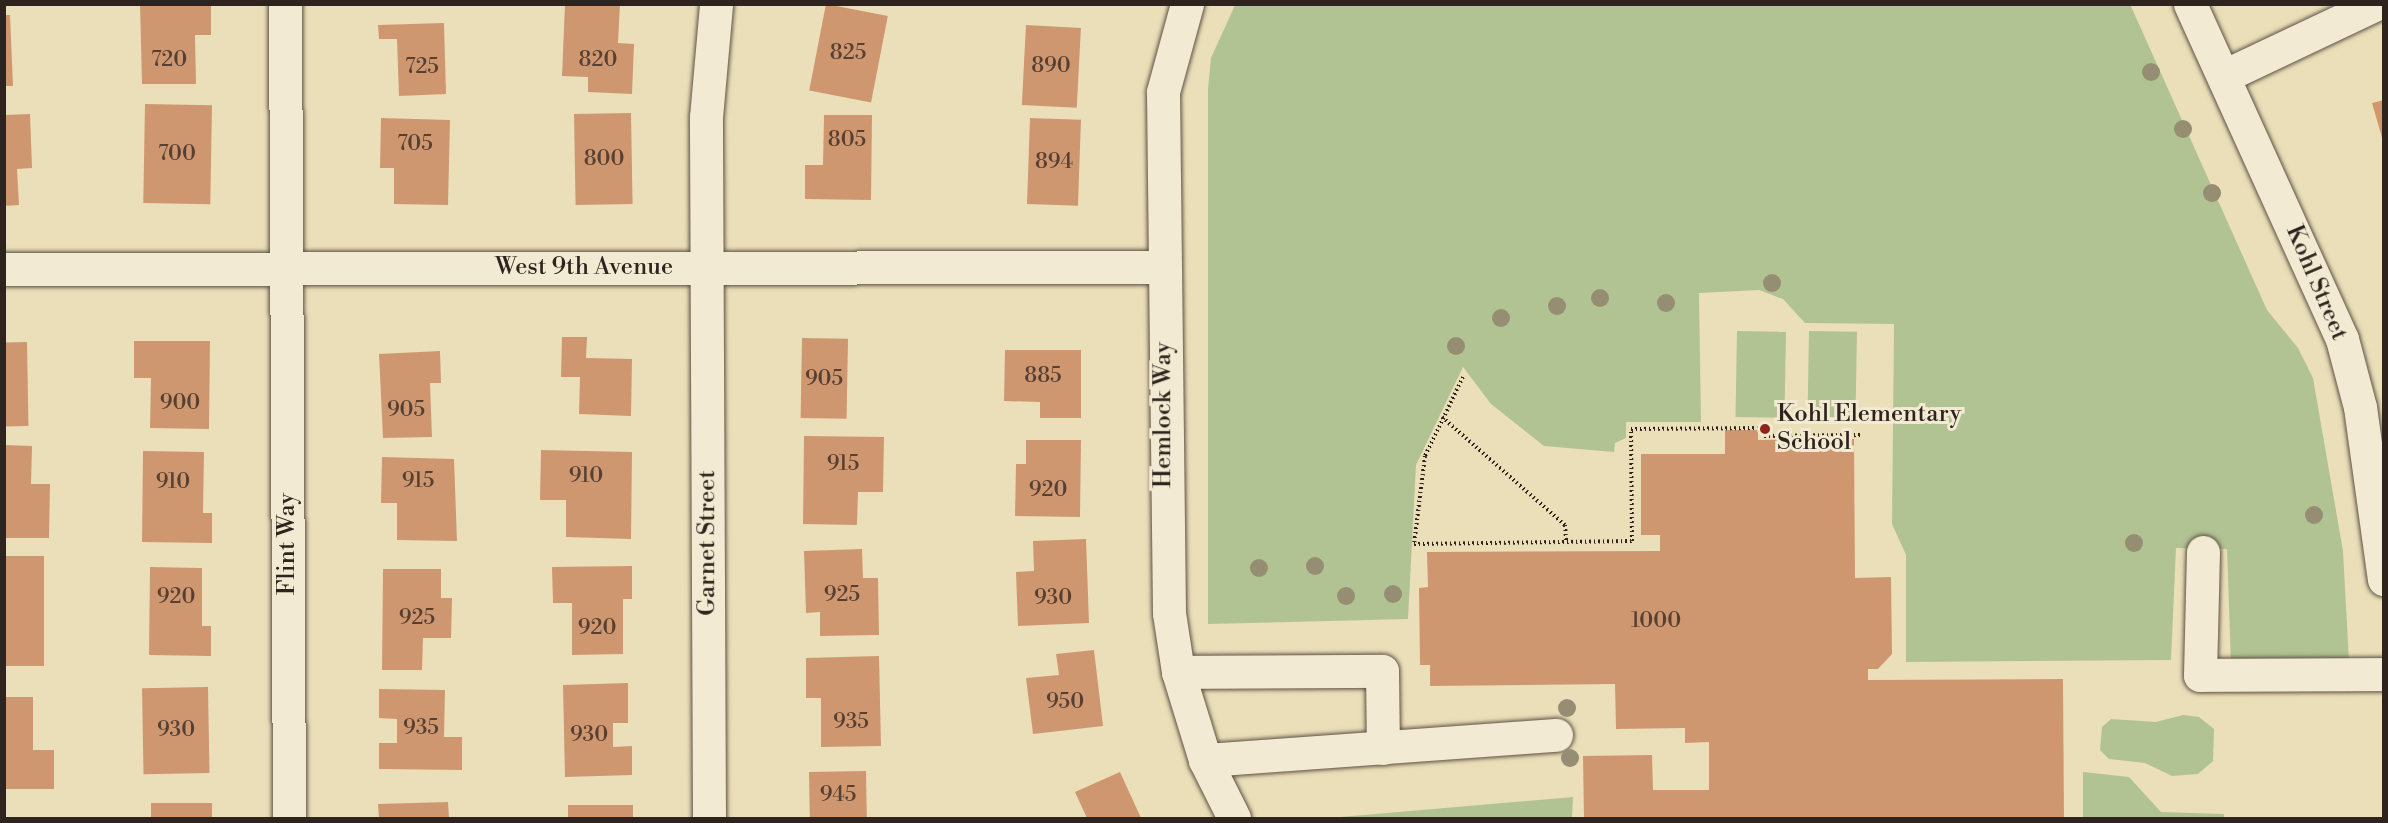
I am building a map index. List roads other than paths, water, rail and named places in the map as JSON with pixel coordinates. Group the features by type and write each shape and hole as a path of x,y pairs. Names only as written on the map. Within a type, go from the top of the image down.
{"street":[{"name":"Flint Way","path":"285,4 289,819"},
{"name":"Garnet Street","path":"709,819 706,117 716,4"},
{"name":"Hemlock Way","path":"1186,4 1163,92 1165,513 1178,672 1205,760 1234,819"},
{"name":"Kohl Street","path":"2190,4 2342,339 2360,407 2384,579"},
{"path":"2224,76 2376,4"},
{"name":"West 9th Avenue","path":"4,269 1163,267"},
{"path":"2203,552 2200,675 2384,674"},
{"path":"1178,672 1382,671 1383,748"},
{"path":"1205,760 1556,735"}],"place":[{"name":"Kohl Elementary School","path":"1765,429"}]}
